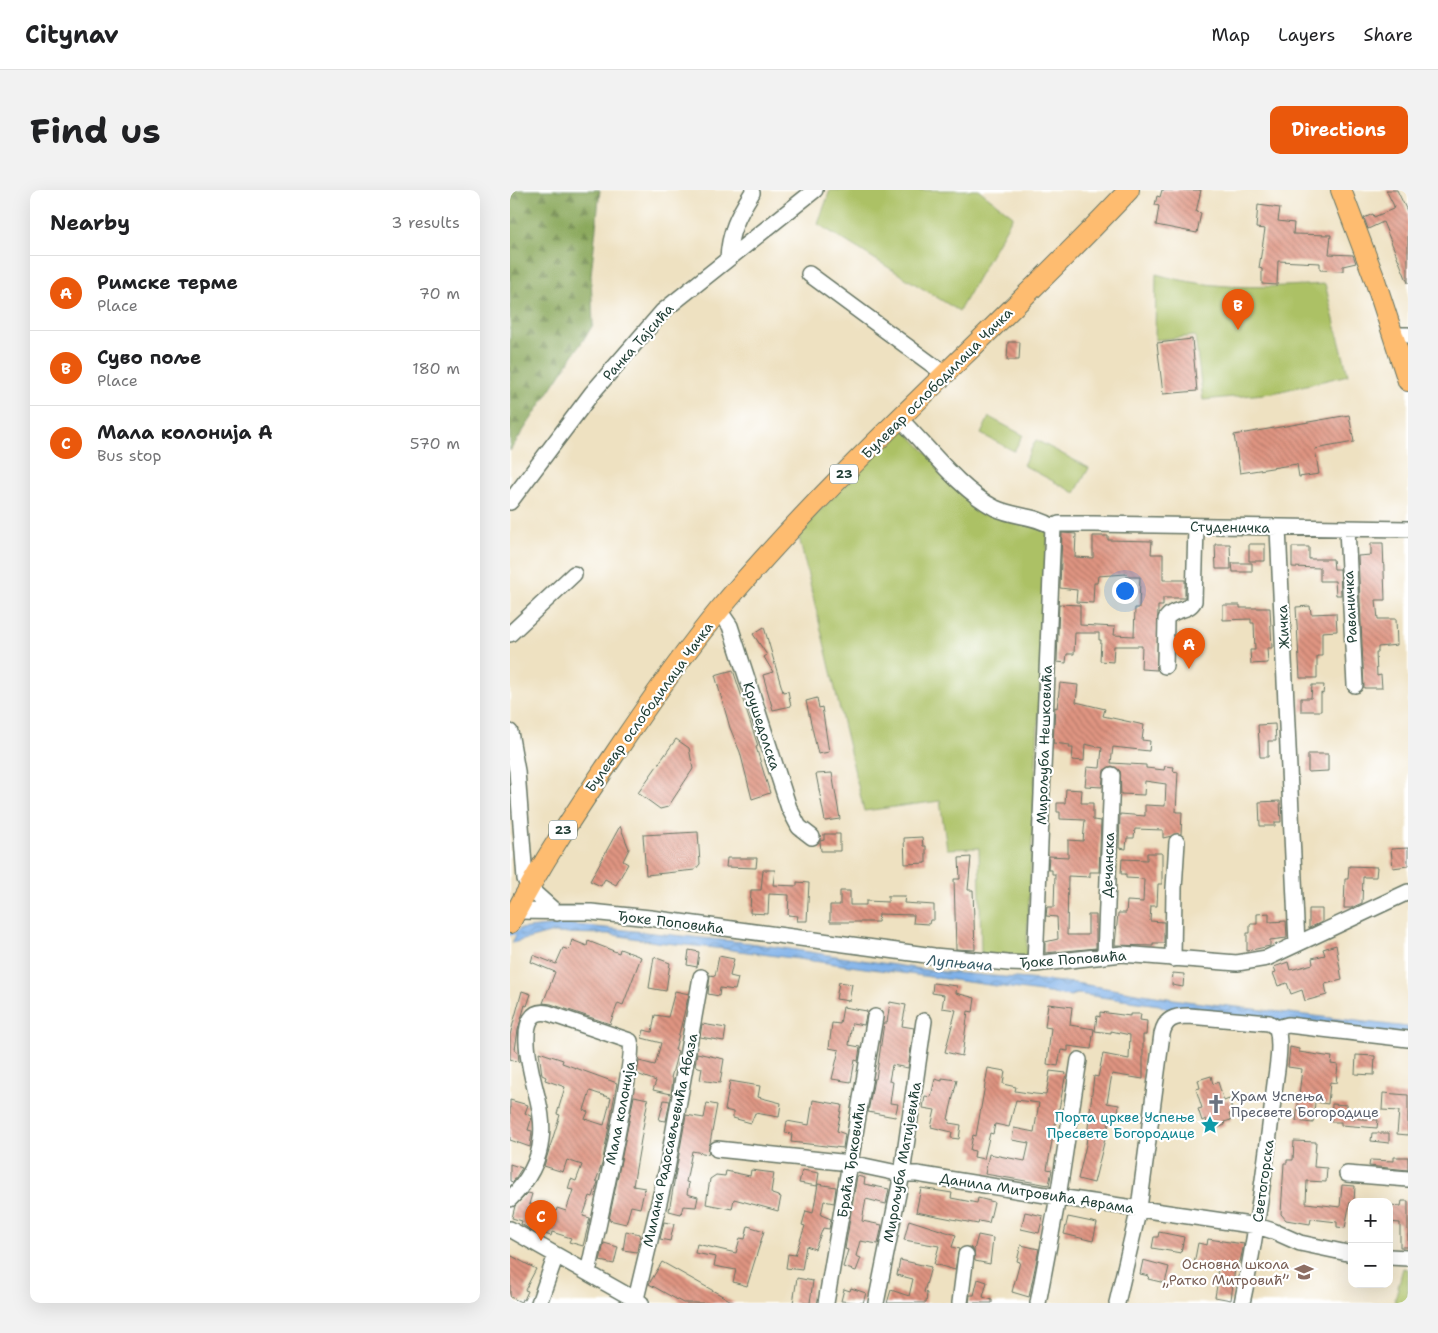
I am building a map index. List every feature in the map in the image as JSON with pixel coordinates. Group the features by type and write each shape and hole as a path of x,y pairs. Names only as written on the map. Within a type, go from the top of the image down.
{"main road":[{"name":"Булевар ослободилаца Чачка","path":"512,919 563,831 638,719 719,610 829,490 1129,190"},
{"path":"1341,190 1401,335 1408,382"}],"street":[{"name":"Ранка Тајсића","path":"510,502 592,393 651,323 681,295 816,190"},
{"path":"728,259 728,245 733,227 752,193"},
{"path":"809,274 946,375"},
{"path":"900,419 967,487 987,503 1006,512 1041,520 1053,527"},
{"name":"Студеничка","path":"1053,527 1078,524 1408,529"},
{"name":"Мирољуба Нешковића","path":"1035,964 1053,527"},
{"path":"1165,666 1166,619 1171,612 1190,607 1194,601 1196,527"},
{"name":"Жичка","path":"1278,528 1297,944"},
{"name":"Раваничка","path":"1347,529 1355,684"},
{"path":"510,634 574,574"},
{"name":"Крушедолска","path":"719,610 730,626 789,808 799,827 812,836"},
{"path":"510,732 517,771 522,867 529,888 557,913"},
{"name":"Дечанска","path":"1105,956 1112,775"},
{"path":"1173,959 1177,842"},
{"name":"Ђоке Поповића","path":"512,919 557,913 591,912 650,918 943,957 1035,964 1122,954 1246,963 1267,958 1408,892"},
{"name":"Милана Радосављевића Абаза","path":"638,1302 667,1169 701,976"},
{"name":"Мала колонија","path":"510,1199 529,1177 541,1141 541,1118 529,1066 526,1042 528,1024 532,1016 540,1012 548,1013 630,1041 632,1049 624,1096 588,1273"},
{"path":"1117,1303 1139,1208 1162,1034 1169,1020 1177,1016 1189,1016 1269,1024 1277,1028 1288,1024 1408,1039"},
{"name":"Браћа Ђоковићи","path":"826,1303 875,1017"},
{"name":"Мирољуба Матијевића","path":"876,1303 902,1174 924,1021"},
{"name":"Светогорска","path":"1242,1303 1257,1226 1275,1077 1278,1043 1277,1028"},
{"path":"1038,1303 1058,1198 1079,1060"},
{"name":"Данила Митровића Аврама","path":"718,1149 850,1163 902,1174 917,1174 1058,1198 1257,1226 1273,1230 1300,1243 1348,1253"},
{"path":"1347,1174 1408,1179"},
{"path":"510,1230 638,1302"},
{"path":"960,1303 966,1255"},
{"path":"539,1303 556,1256"},
{"path":"1393,1257 1408,1258"}],"green space":[{"path":"510,190 600,190 591,275 593,325 510,451"},
{"path":"830,190 979,190 1013,216 959,311 818,224"},
{"path":"1156,274 1199,283 1220,285 1261,287 1325,284 1348,375 1273,393 1203,400 1195,336 1155,340"},
{"path":"989,417 1023,435 1014,451 981,434"},
{"path":"902,427 971,499 1048,529 1026,961 981,954 979,848 947,849 940,801 864,811 798,533"},
{"path":"1036,440 1089,468 1075,493 1023,465"},
{"path":"1403,1268 1408,1269 1408,1303 1394,1303"}],"water":[{"path":"567,924 750,943 934,971 1075,983 1186,1001 1408,1027 1408,1035 1169,1010 1159,1005 1078,994 1070,996 725,949 656,942 608,934 550,933 512,943 519,929"}],"building":[{"path":"1162,190 1201,190 1196,212 1201,213 1197,233 1156,225 1159,206 1155,205 1157,196 1160,197"},
{"path":"1386,190 1397,190 1408,213 1408,283 1383,222 1368,229 1364,218 1373,214 1374,217 1393,209 1394,206"},
{"path":"1258,205 1280,208 1278,221 1294,223 1293,234 1331,235 1329,254 1353,255 1356,263 1343,266 1343,271 1320,270 1320,263 1278,261 1277,285 1262,284 1262,269 1259,268 1265,229 1256,228"},
{"path":"1192,339 1197,391 1163,394 1157,343"},
{"path":"1008,342 1020,342 1019,360 1007,360"},
{"path":"1349,415 1354,442 1315,449 1319,474 1299,477 1297,464 1240,473 1234,435"},
{"path":"1062,533 1076,534 1075,557 1093,558 1093,536 1108,536 1108,540 1152,541 1151,554 1163,554 1163,580 1185,580 1185,598 1163,598 1163,606 1158,606 1157,670 1141,669 1142,646 1114,646 1113,662 1100,661 1101,640 1099,640 1099,633 1075,633 1074,654 1067,654 1066,663 1057,662 1059,604 1080,605 1080,625 1115,627 1114,635 1134,636 1135,608 1139,608 1140,577 1127,577 1126,574 1098,576 1097,583 1094,583 1093,603 1076,602 1077,590 1060,588"},
{"path":"1371,543 1383,543 1385,600 1376,600 1378,619 1396,619 1397,645 1378,647 1378,652 1376,652 1377,676 1381,675 1382,688 1364,688 1358,556 1371,555"},
{"path":"1215,544 1230,544 1231,569 1216,569"},
{"path":"1249,544 1265,544 1265,561 1249,561"},
{"path":"1292,547 1309,547 1309,559 1333,559 1334,569 1340,569 1341,595 1336,595 1335,581 1320,581 1320,568 1292,567"},
{"path":"1232,563 1252,563 1252,572 1233,572"},
{"path":"1223,605 1240,605 1240,608 1270,608 1272,648 1267,648 1268,663 1251,664 1250,650 1255,650 1254,623 1251,623 1251,619 1223,620"},
{"path":"1310,606 1311,614 1336,613 1337,631 1322,632 1322,656 1317,656 1317,678 1300,678 1296,607"},
{"path":"764,627 783,692 788,691 791,706 773,710 763,675 773,672 764,657 767,655 753,634"},
{"path":"733,670 758,746 756,747 770,793 752,799 740,752 730,728 715,675"},
{"path":"1060,683 1078,685 1076,702 1105,709 1103,716 1144,725 1142,740 1150,741 1149,751 1113,747 1111,763 1146,765 1146,768 1164,770 1165,766 1174,767 1173,771 1178,772 1176,812 1182,812 1181,834 1163,838 1163,830 1135,829 1134,838 1127,838 1126,849 1119,848 1120,814 1145,816 1145,805 1165,806 1166,784 1145,781 1144,795 1121,794 1120,771 1112,766 1104,770 1102,787 1085,786 1087,767 1100,768 1102,748 1085,744 1084,761 1072,760 1073,748 1069,748 1070,745 1053,743 1055,707 1057,708"},
{"path":"1312,685 1324,685 1323,694 1321,693 1321,711 1301,711 1301,698 1311,698"},
{"path":"817,698 819,708 822,707 829,752 818,754 806,701"},
{"path":"1275,724 1276,741 1268,741 1268,757 1260,757 1258,725"},
{"path":"676,739 689,748 693,769 668,807 660,809 638,793"},
{"path":"1308,754 1328,754 1328,771 1308,772"},
{"path":"832,773 840,819 825,821 816,774"},
{"path":"1066,789 1082,790 1081,803 1093,803 1093,820 1101,821 1099,872 1090,872 1090,877 1068,876 1067,935 1088,935 1088,915 1096,915 1096,948 1045,953 1045,942 1058,939 1057,917 1046,916 1047,907 1054,907 1055,874 1052,874 1052,870 1048,870 1049,856 1068,857 1068,840 1083,841 1085,820 1060,819 1060,812 1057,812 1057,803 1065,803"},
{"path":"1280,801 1281,822 1275,822 1275,826 1260,826 1259,802"},
{"path":"620,826 629,849 623,861 628,864 616,885 605,879 601,886 590,881"},
{"path":"698,832 700,864 695,870 646,875 643,835"},
{"path":"824,834 840,834 840,851 821,851 820,841 824,840"},
{"path":"922,837 923,846 926,846 926,863 905,864 904,838"},
{"path":"1408,848 1408,866 1393,868 1391,849"},
{"path":"1147,853 1162,853 1162,884 1158,884 1157,906 1151,906 1150,921 1164,922 1164,943 1153,943 1153,946 1115,945 1118,913 1126,913 1127,901 1143,902 1144,879 1126,878 1126,874 1121,874 1122,859 1147,860"},
{"path":"971,857 968,890 973,890 975,950 956,949 954,879 960,879 959,858"},
{"path":"727,858 757,858 756,868 726,867"},
{"path":"1349,866 1377,867 1376,877 1363,877 1362,903 1351,908 1344,908 1345,879 1348,879"},
{"path":"763,870 775,870 773,885 797,886 797,882 809,883 807,921 797,921 798,916 788,915 789,895 769,894 768,914 750,913 751,890 761,890"},
{"path":"840,891 850,891 850,905 866,905 866,901 888,902 888,896 905,896 904,903 934,905 934,920 930,920 929,924 913,923 914,915 879,914 878,922 830,922 830,905 840,905"},
{"path":"1309,909 1322,909 1322,922 1309,928"},
{"path":"1269,913 1269,922 1286,921 1287,938 1270,940 1270,946 1247,951 1247,933 1250,933 1250,924 1257,924 1257,914"},
{"path":"572,940 587,946 588,941 619,953 620,949 641,957 623,1005 618,1003 610,1024 543,1003 555,972 531,962 533,955 556,964 563,948 569,950"},
{"path":"1336,945 1342,980 1325,984 1327,995 1305,1001 1302,990 1291,994 1287,983 1278,986 1273,973 1276,972 1274,967 1288,962 1290,970 1313,964 1312,958 1325,955 1323,949"},
{"path":"689,950 699,952 697,967 687,965"},
{"path":"719,956 734,959 730,976 738,978 735,990 720,988 719,996 708,994 710,975 715,976"},
{"path":"654,957 670,963 666,991 649,988"},
{"path":"1173,973 1184,974 1183,987 1172,985"},
{"path":"839,982 852,984 849,1001 836,999"},
{"path":"933,983 957,986 956,993 975,998 973,1012 968,1011 962,1056 945,1052 956,1010 942,1008 944,995 932,993"},
{"path":"522,991 531,994 527,1006 525,1005 518,1030 515,1050 518,1052 519,1062 510,1059 510,1035"},
{"path":"675,991 689,994 675,1050 678,1051 671,1078 673,1079 671,1094 653,1090 656,1081 637,1074 639,1061 655,1065 661,1043 642,1038 644,1030 652,1032 655,1015 668,1017"},
{"path":"890,1002 906,1005 902,1026 914,1028 908,1068 892,1065 889,1081 893,1082 890,1103 898,1104 895,1117 868,1112 874,1079 876,1079 884,1023 887,1023"},
{"path":"1048,1004 1072,1007 1070,1025 1094,1029 1091,1049 1068,1046 1068,1051 1061,1050 1058,1066 1047,1064 1051,1028 1045,1027"},
{"path":"843,1007 867,1011 864,1025 852,1023 849,1045 860,1047 858,1061 855,1060 851,1082 832,1079 839,1050 829,1048 832,1023 840,1024"},
{"path":"1100,1012 1130,1016 1130,1014 1141,1014 1140,1020 1147,1021 1146,1035 1143,1035 1143,1079 1112,1074 1107,1103 1119,1105 1118,1115 1113,1114 1111,1123 1109,1123 1094,1183 1078,1179 1086,1145 1094,1076 1098,1077 1103,1054 1129,1059 1130,1035 1111,1031 1111,1033 1095,1031 1097,1016 1100,1017"},
{"path":"702,1024 726,1028 724,1041 700,1037"},
{"path":"1290,1047 1299,1049 1299,1052 1332,1057 1331,1064 1338,1065 1336,1083 1330,1082 1328,1104 1315,1102 1313,1123 1296,1121 1302,1069 1288,1067"},
{"path":"539,1052 563,1060 562,1063 617,1083 602,1164 596,1181 598,1182 593,1197 590,1196 583,1216 590,1218 583,1246 569,1242 571,1238 552,1232 551,1236 531,1230 521,1224 522,1221 512,1218 515,1206 528,1193 532,1194 529,1204 556,1212 557,1208 566,1211 573,1190 568,1189 571,1179 576,1181 582,1165 567,1160 563,1172 544,1166 560,1115 557,1114 565,1087 545,1080 546,1077 542,1075","holes":["590,1091 611,1098 604,1125 585,1119 588,1112 584,1110"]},
{"path":"697,1053 724,1059 720,1083 700,1080 702,1068 695,1066"},
{"path":"1356,1055 1375,1056 1374,1075 1355,1074"},
{"path":"988,1068 1005,1071 1003,1084 1016,1087 1015,1091 1046,1095 1050,1071 1066,1073 1047,1169 1052,1170 1049,1185 985,1174 989,1154 1025,1161 1029,1143 1012,1140 1014,1128 1034,1132 1039,1103 1016,1100 1009,1127 995,1124 993,1134 990,1133 984,1159 974,1157 975,1151 970,1150 973,1135 976,1136"},
{"name":"Храм Успења Пресвете Богородице","path":"1211,1076 1213,1084 1218,1082 1224,1101 1229,1099 1233,1113 1229,1114 1231,1120 1224,1122 1225,1125 1217,1128 1215,1124 1208,1127 1206,1119 1202,1121 1198,1109 1202,1108 1196,1089 1200,1088 1198,1080"},
{"path":"942,1078 957,1080 948,1119 950,1120 949,1123 961,1125 959,1139 951,1138 952,1132 931,1127 935,1110 923,1108 925,1096 931,1097 935,1079 942,1081"},
{"path":"730,1081 760,1086 758,1097 781,1103 779,1117 755,1113 751,1123 733,1118 733,1112 725,1110"},
{"path":"1383,1093 1408,1095 1408,1135 1397,1134 1399,1111 1382,1110"},
{"path":"634,1096 648,1099 633,1186 645,1188 640,1208 631,1206 626,1224 609,1220"},
{"path":"510,1100 528,1105 525,1113 532,1117 528,1130 532,1131 530,1147 510,1140"},
{"path":"664,1100 670,1101 666,1121 659,1120"},
{"path":"813,1100 842,1105 837,1131 845,1134 843,1148 791,1142 792,1134 785,1133 787,1121 809,1125"},
{"path":"707,1103 717,1105 708,1154 692,1151 686,1182 689,1183 687,1194 698,1197 696,1207 683,1206 681,1214 669,1211 686,1115 704,1118"},
{"path":"1332,1104 1347,1105 1347,1118 1378,1120 1377,1128 1341,1125 1341,1122 1331,1122"},
{"path":"1372,1133 1389,1133 1389,1143 1371,1141"},
{"path":"1294,1141 1316,1142 1314,1167 1327,1168 1326,1182 1307,1181 1306,1203 1340,1207 1342,1185 1355,1186 1354,1198 1348,1198 1345,1228 1337,1227 1337,1222 1311,1219 1310,1224 1286,1220 1281,1214 1284,1163 1287,1163 1287,1160 1293,1160"},
{"path":"1394,1157 1408,1157 1408,1170 1369,1166 1370,1160 1394,1161"},
{"path":"510,1164 522,1168 513,1182 510,1181"},
{"path":"751,1170 774,1173 771,1192 781,1197 778,1211 734,1199 732,1209 706,1204 710,1179 716,1175 725,1176 726,1171 750,1176"},
{"path":"802,1170 819,1173 817,1186 799,1183"},
{"path":"857,1176 865,1178 864,1184 889,1189 886,1204 866,1199 862,1221 882,1225 878,1244 860,1241 856,1256 861,1258 856,1271 843,1267 848,1250 845,1249"},
{"path":"818,1184 836,1187 834,1203 824,1201 821,1215 831,1219 829,1229 823,1228 815,1249 806,1246 802,1270 786,1268 788,1254 795,1255 805,1226 802,1225 806,1211 813,1213"},
{"path":"921,1188 952,1193 951,1198 977,1203 978,1198 994,1202 989,1223 979,1221 978,1224 916,1212"},
{"path":"1402,1201 1408,1201 1408,1247 1400,1247 1400,1223 1393,1222 1393,1205 1401,1206"},
{"path":"1025,1212 1043,1216 1039,1233 1021,1229"},
{"path":"1068,1217 1097,1223 1093,1241 1064,1234"},
{"path":"909,1220 956,1235 952,1247 959,1249 955,1270 934,1264 939,1246 904,1240"},
{"path":"664,1222 674,1224 670,1241 660,1239"},
{"path":"748,1226 764,1231 747,1286 733,1282 736,1270 714,1266 716,1257 695,1253 697,1244 736,1253 740,1238 745,1239"},
{"path":"626,1231 640,1234 637,1252 623,1250"},
{"path":"1159,1232 1184,1237 1181,1253 1152,1248 1154,1237 1158,1237"},
{"path":"978,1235 993,1238 990,1264 975,1261 974,1250"},
{"path":"1208,1239 1244,1244 1240,1262 1238,1262 1235,1268 1231,1300 1215,1297 1219,1274 1217,1273 1218,1268 1194,1264 1198,1243 1207,1245"},
{"path":"604,1243 618,1247 614,1264 600,1261"},
{"path":"1021,1245 1039,1249 1029,1297 1012,1292 1020,1262 1017,1261"},
{"path":"510,1255 536,1269 525,1290 528,1291 524,1300 522,1299 521,1302 510,1297"},
{"path":"900,1260 931,1267 924,1292 927,1293 926,1303 887,1303 891,1290 909,1296 913,1279 897,1275"},
{"path":"1143,1260 1169,1267 1165,1283 1148,1279 1149,1276 1140,1274"},
{"path":"662,1262 735,1303 683,1303 649,1284"},
{"path":"797,1278 813,1281 810,1303 793,1303"},
{"path":"978,1279 987,1282 983,1297 992,1300 992,1303 969,1303 970,1295 974,1295"},
{"path":"851,1288 866,1293 863,1303 841,1301 844,1289 850,1291"}],"waterway":[{"name":"Лупњача","path":"510,934 519,932"}],"place":[{"name":"Суво поље","path":"1238,330"},
{"name":"Римске терме","path":"1189,669"},
{"name":"Храм Успења Пресвете Богородице","path":"1216,1104"},
{"name":"Порта цркве Успење Пресвете Богородице","path":"1210,1125"},
{"name":"Мала колонија А","path":"541,1241"},
{"name":"Основна школа „Ратко Митровић”","path":"1304,1272"}]}
